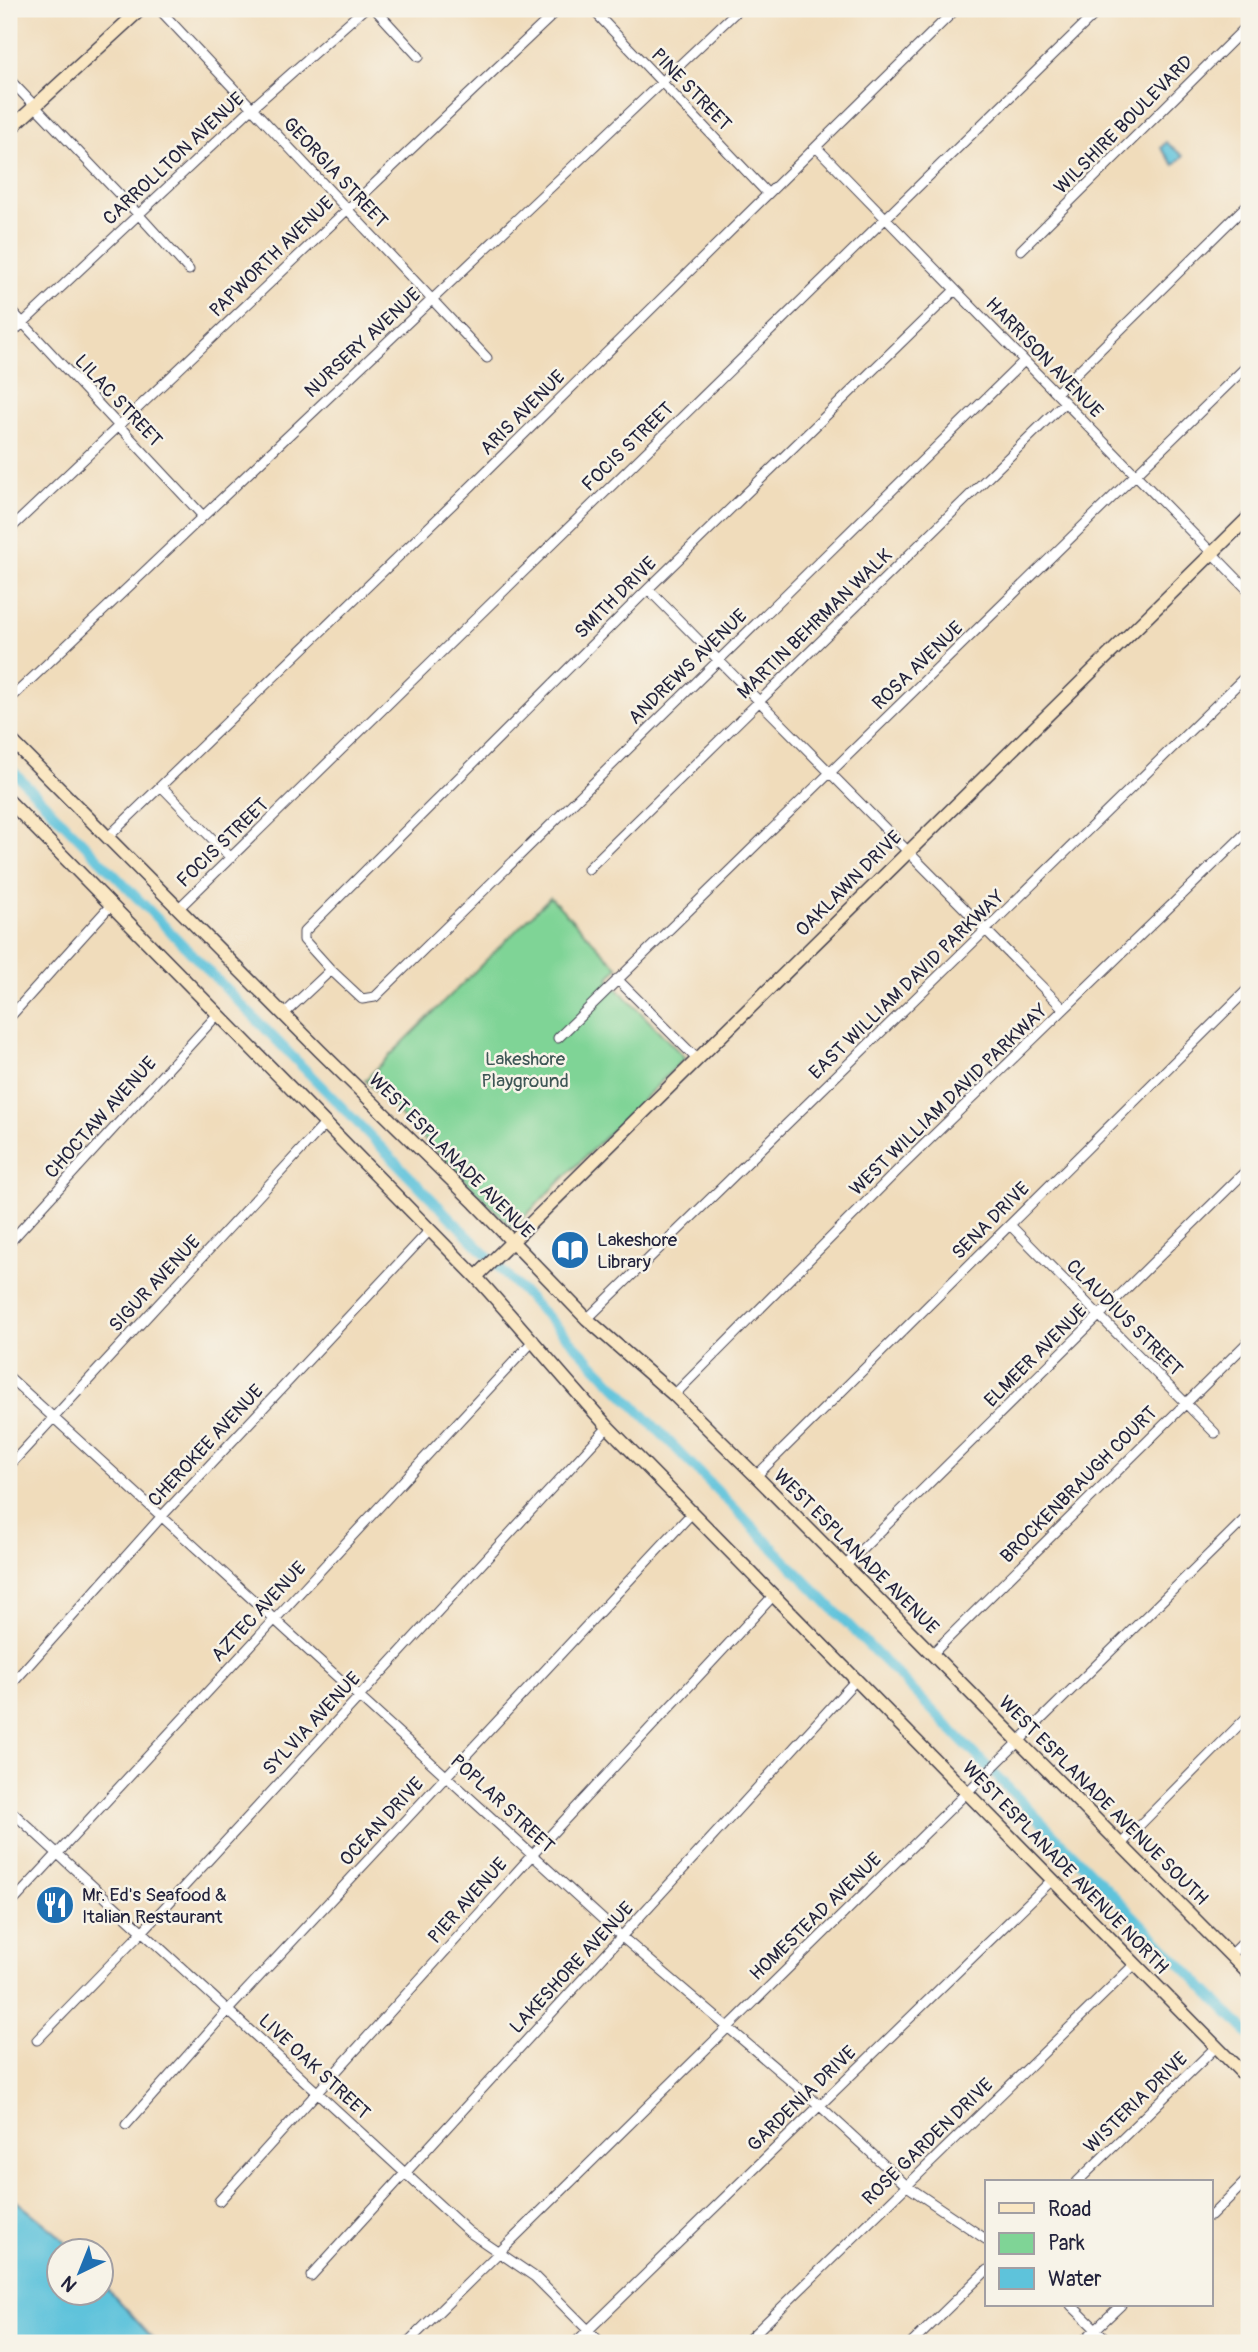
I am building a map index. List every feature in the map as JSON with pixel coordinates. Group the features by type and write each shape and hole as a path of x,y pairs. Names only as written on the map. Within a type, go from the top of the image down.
{"main road":[{"path":"9,131 141,9"},
{"name":"OAKLAWN DRIVE","path":"479,1273 1249,517"},
{"name":"WEST ESPLANADE AVENUE","path":"9,737 475,1203 507,1246 674,1395 932,1654"},
{"path":"9,801 430,1230 479,1273 573,1389 608,1427 856,1681"},
{"name":"WEST ESPLANADE AVENUE SOUTH","path":"932,1654 1249,1973"},
{"name":"WEST ESPLANADE AVENUE NORTH","path":"856,1681 1249,2080"}],"street":[{"name":"GEORGIA STREET","path":"159,9 487,358"},
{"name":"CARROLLTON AVENUE","path":"9,336 252,108 364,9"},
{"path":"375,9 419,57"},
{"name":"PAPWORTH AVENUE","path":"9,530 559,9"},
{"name":"PINE STREET","path":"592,9 768,194"},
{"name":"NURSERY AVENUE","path":"9,700 739,9"},
{"name":"ARIS AVENUE","path":"108,837 459,498 956,9"},
{"name":"FOCIS STREET","path":"179,908 1100,9"},
{"name":"WILSHIRE BOULEVARD","path":"1021,250 1249,24"},
{"path":"9,79 189,270"},
{"name":"HARRISON AVENUE","path":"816,147 1249,591"},
{"path":"1056,393 1249,203"},
{"name":"SMITH DRIVE","path":"331,970 304,940 304,932 648,589 955,290"},
{"name":"LILAC STREET","path":"9,308 204,516"},
{"name":"ANDREWS AVENUE","path":"331,970 362,999 375,997 1024,361"},
{"name":"ROSA AVENUE","path":"558,1038 1249,364"},
{"name":"MARTIN BEHRMAN WALK","path":"588,869 1065,402"},
{"path":"648,589 1064,1009"},
{"name":"EAST WILLIAM DAVID PARKWAY","path":"587,1319 1249,673"},
{"path":"161,786 231,858"},
{"name":"WEST WILLIAM DAVID PARKWAY","path":"674,1395 901,1167 1249,830"},
{"path":"9,1018 111,905"},
{"path":"284,1014 331,970"},
{"path":"617,979 697,1059"},
{"name":"SENA DRIVE","path":"756,1476 1249,988"},
{"name":"CHOCTAW AVENUE","path":"9,1243 218,1014"},
{"name":"SIGUR AVENUE","path":"9,1466 325,1124"},
{"name":"ELMEER AVENUE","path":"845,1566 1249,1168"},
{"name":"CLAUDIUS STREET","path":"1010,1225 1215,1433"},
{"name":"CHEROKEE AVENUE","path":"9,1687 162,1516 430,1230"},
{"name":"AZTEC AVENUE","path":"9,1906 534,1340"},
{"name":"BROCKENBRAUGH COURT","path":"932,1654 1249,1341"},
{"name":"POPLAR STREET","path":"9,1377 622,1937 819,2105 907,2186 985,2239"},
{"name":"SYLVIA AVENUE","path":"37,2040 142,1932 608,1427"},
{"name":"OCEAN DRIVE","path":"126,2125 228,2010 692,1513"},
{"name":"HOMESTEAD AVENUE","path":"407,2343 1249,1514"},
{"name":"PIER AVENUE","path":"219,2201 533,1854 773,1596"},
{"name":"LAKESHORE AVENUE","path":"311,2276 856,1681"},
{"path":"1121,1844 1249,1715"},
{"name":"LIVE OAK STREET","path":"9,1810 469,2232 535,2277 601,2343"},
{"name":"GARDENIA DRIVE","path":"575,2343 1052,1880"},
{"path":"1231,1955 1249,1937"},
{"name":"ROSE GARDEN DRIVE","path":"745,2343 1135,1964"},
{"name":"WISTERIA DRIVE","path":"1079,2180 1216,2047"},
{"path":"1212,2215 1249,2178"},
{"path":"912,2343 985,2272"},
{"path":"1072,2306 1110,2343"},
{"path":"1082,2343 1120,2306"}],"green space":[{"name":"Lakeshore Playground","path":"550,897 618,967 608,979 685,1058 513,1228 365,1080"}],"water":[{"path":"1166,142 1183,156 1174,165 1161,148"},
{"path":"9,2195 59,2236 46,2236 46,2306 116,2306 116,2298 157,2343 9,2343"}],"waterway":[{"path":"9,767 1249,2034"}],"place":[{"name":"Lakeshore Library","path":"570,1250"},
{"name":"Mr. Ed's Seafood & Italian Restaurant","path":"55,1905"}]}
